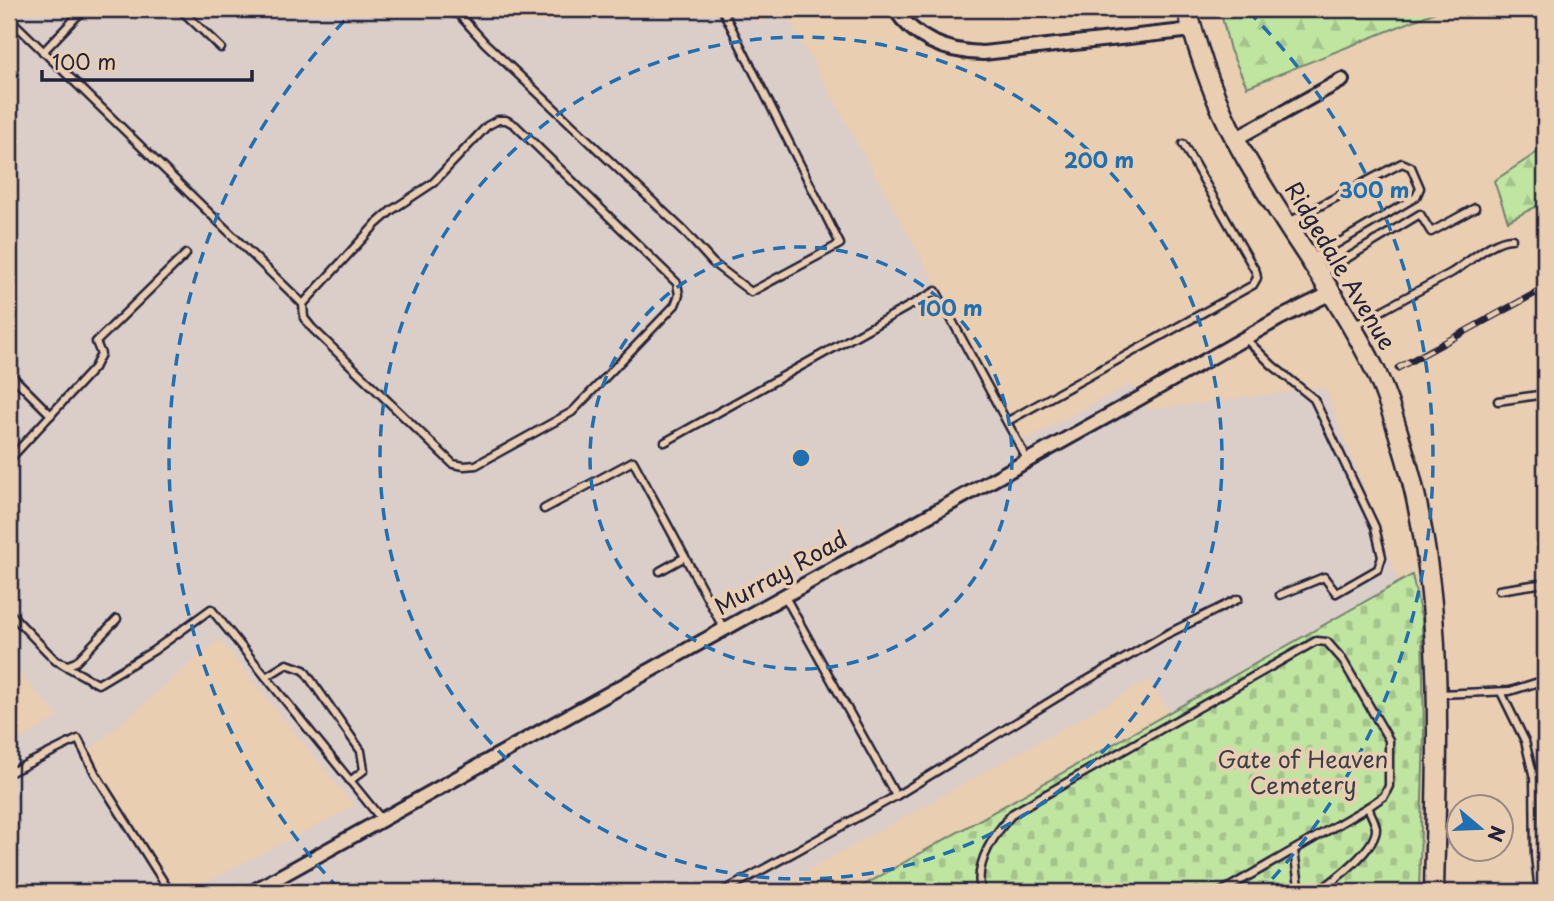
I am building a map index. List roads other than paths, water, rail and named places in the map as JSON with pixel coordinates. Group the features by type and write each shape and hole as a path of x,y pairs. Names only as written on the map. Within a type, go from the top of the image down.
{"main road":[{"name":"Ridgedale Avenue","path":"1187,9 1211,87 1235,139 1353,327 1393,415 1421,517 1435,622 1437,694 1434,892"}],"street":[{"path":"895,9 925,39 962,52 983,53 1193,30"},
{"path":"1235,139 1342,80"},
{"name":"Murray Road","path":"252,892 1245,338 1331,293"}],"lane":[{"path":"43,52 84,9"},
{"path":"180,9 221,48"},
{"path":"455,9 485,43 683,230 713,263 751,292 839,244 722,9"},
{"path":"9,18 303,304 304,318 312,328 453,464 476,465 572,412 675,305 679,295 677,283 515,125 506,120 498,120 487,126 433,183 383,218 303,304"},
{"path":"1008,421 1253,285 1257,278 1256,272 1183,144"},
{"path":"1286,224 1402,163 1411,167 1420,188 1416,197 1314,267"},
{"path":"1314,267 1420,214 1431,232 1475,208"},
{"path":"1353,327 1452,272 1493,245 1512,239"},
{"path":"9,460 99,361 101,354 96,342 186,254"},
{"path":"665,442 936,291 1028,461"},
{"path":"1245,338 1272,365 1314,398 1375,527 1382,557 1378,569 1336,593 1324,576 1280,595"},
{"path":"9,373 51,415"},
{"path":"1498,401 1545,394"},
{"path":"544,509 633,461 724,629"},
{"path":"660,571 685,556"},
{"path":"1499,590 1545,583"},
{"path":"784,595 896,796"},
{"path":"722,892 896,796 1167,634 1238,599"},
{"path":"9,612 62,664 99,684 153,651 211,609 382,820"},
{"path":"62,664 76,662 117,619"},
{"path":"981,892 979,873 984,857 1000,827 1013,813 1316,641 1327,642 1335,649 1389,740 1389,786 1384,796 1368,807 1221,892"},
{"path":"266,677 287,664 304,670 361,751 364,770 350,781"},
{"path":"1437,694 1510,691 1545,680"},
{"path":"1501,692 1525,741 1534,778 1535,856 1539,892"},
{"path":"9,773 78,738 95,773 170,892"},
{"path":"1534,790 1545,771"},
{"path":"1318,892 1340,876 1373,838 1376,827 1368,807"},
{"path":"1294,851 1299,885 1297,892"}],"railway":[{"path":"1398,368 1545,288"}],"park label":[{"name":"Gate of Heaven Cemetery","path":"1303,773"}]}
